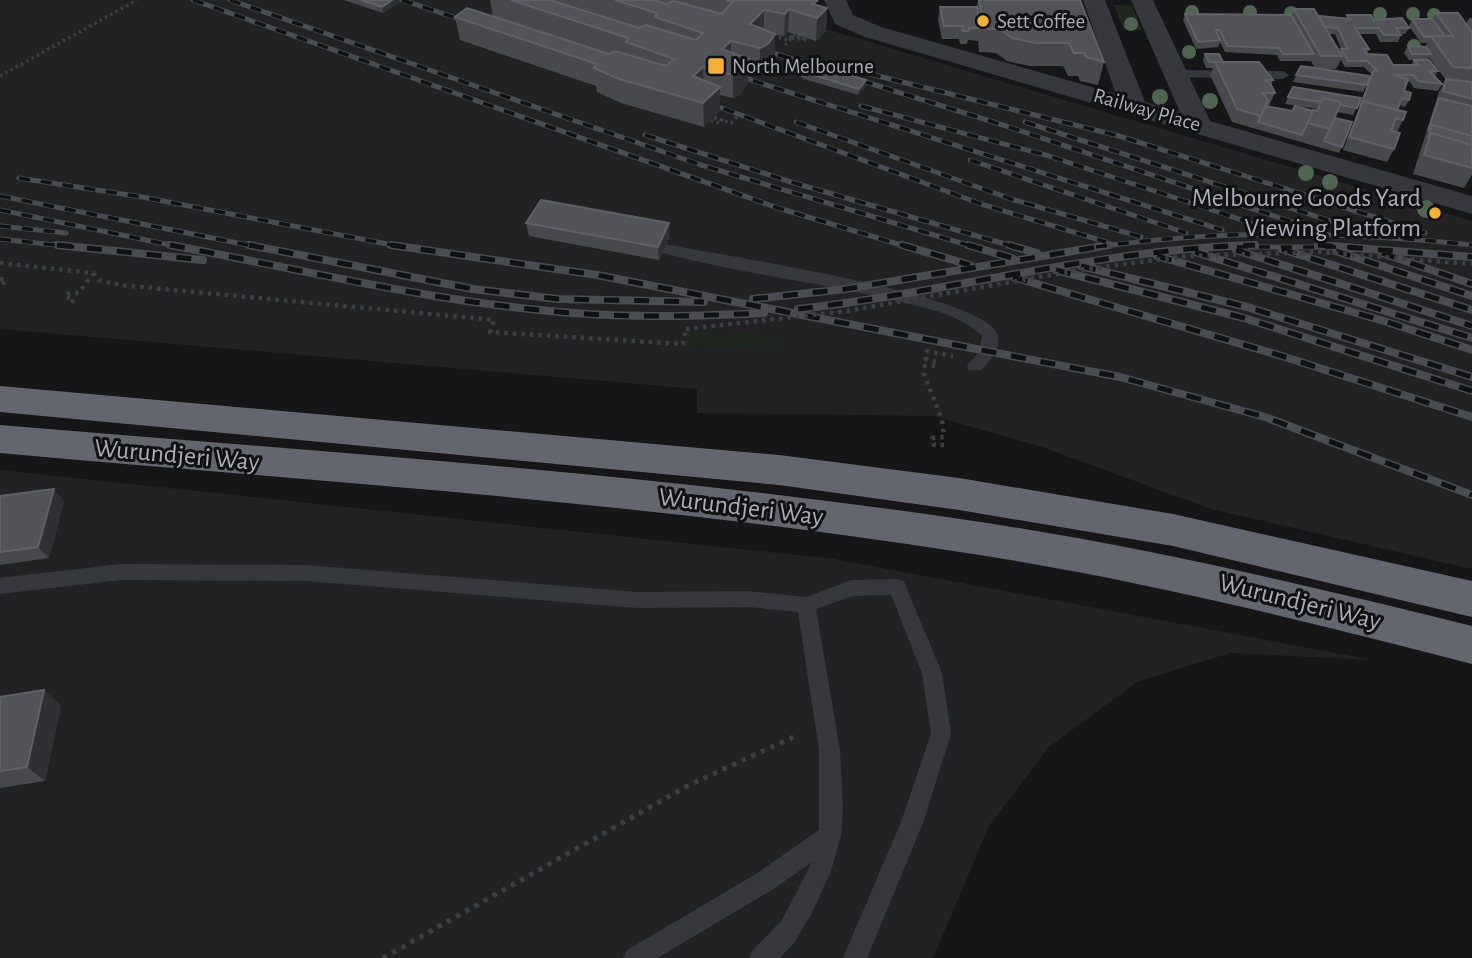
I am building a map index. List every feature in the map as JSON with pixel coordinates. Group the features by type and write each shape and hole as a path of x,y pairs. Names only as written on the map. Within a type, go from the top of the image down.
{"highway":[{"name":"Wurundjeri Way","path":"0,399 779,470 958,494 1173,530 1472,599"},
{"name":"Wurundjeri Way","path":"0,439 663,497 960,535 1175,572 1472,645"}],"street":[{"name":"Railway Place","path":"835,0 841,16 859,27 1472,205"},
{"path":"1094,0 1133,105"},
{"path":"1142,0 1198,124"}],"lane":[{"path":"1175,74 1283,75"},
{"path":"664,249 828,280 961,313 981,325 990,335 987,354 978,364"},
{"path":"0,586 120,572 306,573 638,600 748,599 806,605 851,588 897,587 932,673 941,734 912,823 855,958"},
{"path":"761,958 778,947 796,920 810,894 830,836 829,751 806,605"},
{"path":"635,958 764,882 830,836"}],"path":[{"path":"0,76 137,0"},
{"path":"762,33 787,40 793,35 808,40 805,42 792,38 790,38 793,35 807,40 792,38 785,45"},
{"path":"773,41 781,33"},
{"path":"701,118 705,114 722,120 719,123 703,118 706,115 721,120 731,123 737,117"},
{"path":"0,262 93,273 99,280 120,285 494,320 490,332 683,344 686,329 847,311 1079,270 1187,256 1320,251 1472,264"},
{"path":"72,303 74,299 65,297 67,294 79,293 93,273"},
{"path":"0,279 6,280 0,287"},
{"path":"944,445 934,445 932,438 944,438 942,420 924,374 925,366 936,366 936,362 926,359 927,351 978,364"},
{"path":"383,958 523,880 668,793 749,754 825,725"}],"shaded area":[{"path":"0,0 728,0 1472,221 1472,569 1211,509 1042,447 934,416 697,413 697,389 0,329"},
{"path":"1114,5 1132,5 1142,30 1124,30"},
{"path":"686,329 718,335 743,331 783,339 777,351 684,346"},
{"path":"0,470 834,559 1373,660 1230,653 1137,682 1049,747 990,824 933,958 0,958"}],"building":[{"path":"361,0 392,0 382,7"},
{"path":"511,0 550,0 639,28 646,25 696,40 703,33 655,17 657,13 615,0 653,0 667,4 674,1 722,14 732,2 726,0 814,0 817,1 812,4 827,8 817,18 789,9 785,14 764,10 750,24 775,34 768,44 760,48 731,41 722,49 749,59 741,70 733,75 703,67 693,76 720,87 703,103 619,79 594,68 597,64 455,17 467,8 609,54 615,51 666,66 674,59 626,42 628,38"},
{"path":"979,0 1080,0 1104,62 1086,57 1084,53 1074,53 1069,43 1036,43 1012,38 1000,29 984,29"},
{"path":"940,7 977,7 981,28 963,31 962,26 944,26"},
{"path":"1294,9 1314,9 1342,56 1321,56"},
{"path":"1436,13 1458,13 1472,32 1472,68 1453,67 1431,36 1453,36"},
{"path":"1185,14 1291,15 1314,54 1283,54 1279,48 1227,46 1220,30 1216,30 1220,40 1198,42"},
{"path":"1347,15 1371,15 1374,20 1402,18 1409,28 1396,28 1401,35 1384,35 1379,28 1355,28 1369,49 1364,49 1367,54 1387,55 1393,65 1418,65 1414,60 1429,60 1438,71 1429,71 1442,84 1418,81 1413,75 1393,75 1408,79 1404,91 1411,93 1409,100 1402,98 1397,110 1404,112 1363,101 1360,107 1374,70 1378,71 1367,61 1348,61 1341,49 1348,49 1338,28 1325,27 1319,16 1350,19"},
{"path":"1412,19 1432,19 1445,36 1424,37"},
{"path":"1408,46 1426,47 1431,54 1412,54"},
{"path":"1205,54 1219,54 1223,62 1209,62"},
{"path":"1215,62 1259,62 1273,80 1264,80 1270,83 1275,93 1263,93 1268,100 1261,116 1237,109"},
{"path":"809,63 866,80 859,89 801,71"},
{"path":"1301,66 1370,76 1367,85 1296,75"},
{"path":"1446,79 1472,82 1472,99 1443,91"},
{"path":"1293,87 1361,98 1357,108 1323,98 1321,102 1288,97"},
{"path":"1323,98 1341,102 1330,129 1308,123 1313,110 1317,111"},
{"path":"1439,98 1472,106 1472,136 1432,125 1428,131"},
{"path":"1363,101 1406,112 1403,120 1396,118 1391,131 1400,133 1394,149 1349,137"},
{"path":"1266,106 1292,111 1295,106 1313,111 1302,135 1258,122"},
{"path":"1335,118 1352,122 1342,147 1324,141"},
{"path":"1432,125 1472,136 1472,145 1431,133 1428,139"},
{"path":"1431,133 1472,145 1472,168 1424,155"},
{"path":"541,200 669,223 658,247 526,223"},
{"path":"54,489 38,547 0,552 0,496"},
{"path":"44,690 27,767 0,771 0,697"}],"railway":[{"path":"193,0 778,208 908,247"},
{"path":"230,0 701,165 974,247"},
{"path":"402,0 474,24"},
{"path":"757,48 1003,125 1310,228"},
{"path":"732,74 1222,230"},
{"path":"870,74 1119,136 1425,233"},
{"path":"703,101 981,204 1106,242"},
{"path":"861,106 1049,156 1266,228"},
{"path":"796,122 1011,199 1141,237"},
{"path":"1025,122 1355,229"},
{"path":"645,135 791,182 1015,247"},
{"path":"970,160 1186,233"},
{"path":"19,178 142,197 398,246"},
{"path":"0,196 258,247"},
{"path":"0,210 178,247"},
{"path":"0,226 66,233"},
{"path":"1100,246 1190,237 1284,234 1378,237 1472,245"},
{"path":"0,239 74,247"},
{"path":"57,245 203,260"},
{"path":"170,245 178,247"},
{"path":"249,245 473,289 558,299 704,302"},
{"path":"391,245 398,246"},
{"path":"902,245 970,265"},
{"path":"968,245 1012,258"},
{"path":"1009,245 1037,253"},
{"path":"1100,246 1109,245"},
{"path":"1216,247 1255,245"},
{"path":"1318,245 1344,247"},
{"path":"398,246 597,275 1120,377 1265,417 1472,495"},
{"path":"398,246 403,247"},
{"path":"753,299 846,289 1100,246"},
{"path":"1096,247 1100,246"},
{"path":"178,247 421,294 522,308 621,316 764,313"},
{"path":"798,309 855,302 1140,254 1216,247"},
{"path":"1216,247 1344,247"},
{"path":"1344,247 1359,247"},
{"path":"1344,247 1472,257"},
{"path":"1282,249 1472,310"},
{"path":"1236,250 1472,326"},
{"path":"1336,251 1472,296"},
{"path":"1195,252 1472,338"},
{"path":"1382,253 1472,284"},
{"path":"1157,256 1384,321 1472,350"},
{"path":"1081,266 1247,307 1472,377"},
{"path":"1056,270 1244,318 1472,391"},
{"path":"1013,277 1282,356 1472,417"}],"place":[{"name":"Sett Coffee","path":"983,21"},
{"name":"North Melbourne","path":"716,66"},
{"name":"Melbourne Goods Yard Viewing Platform","path":"1435,213"}]}
